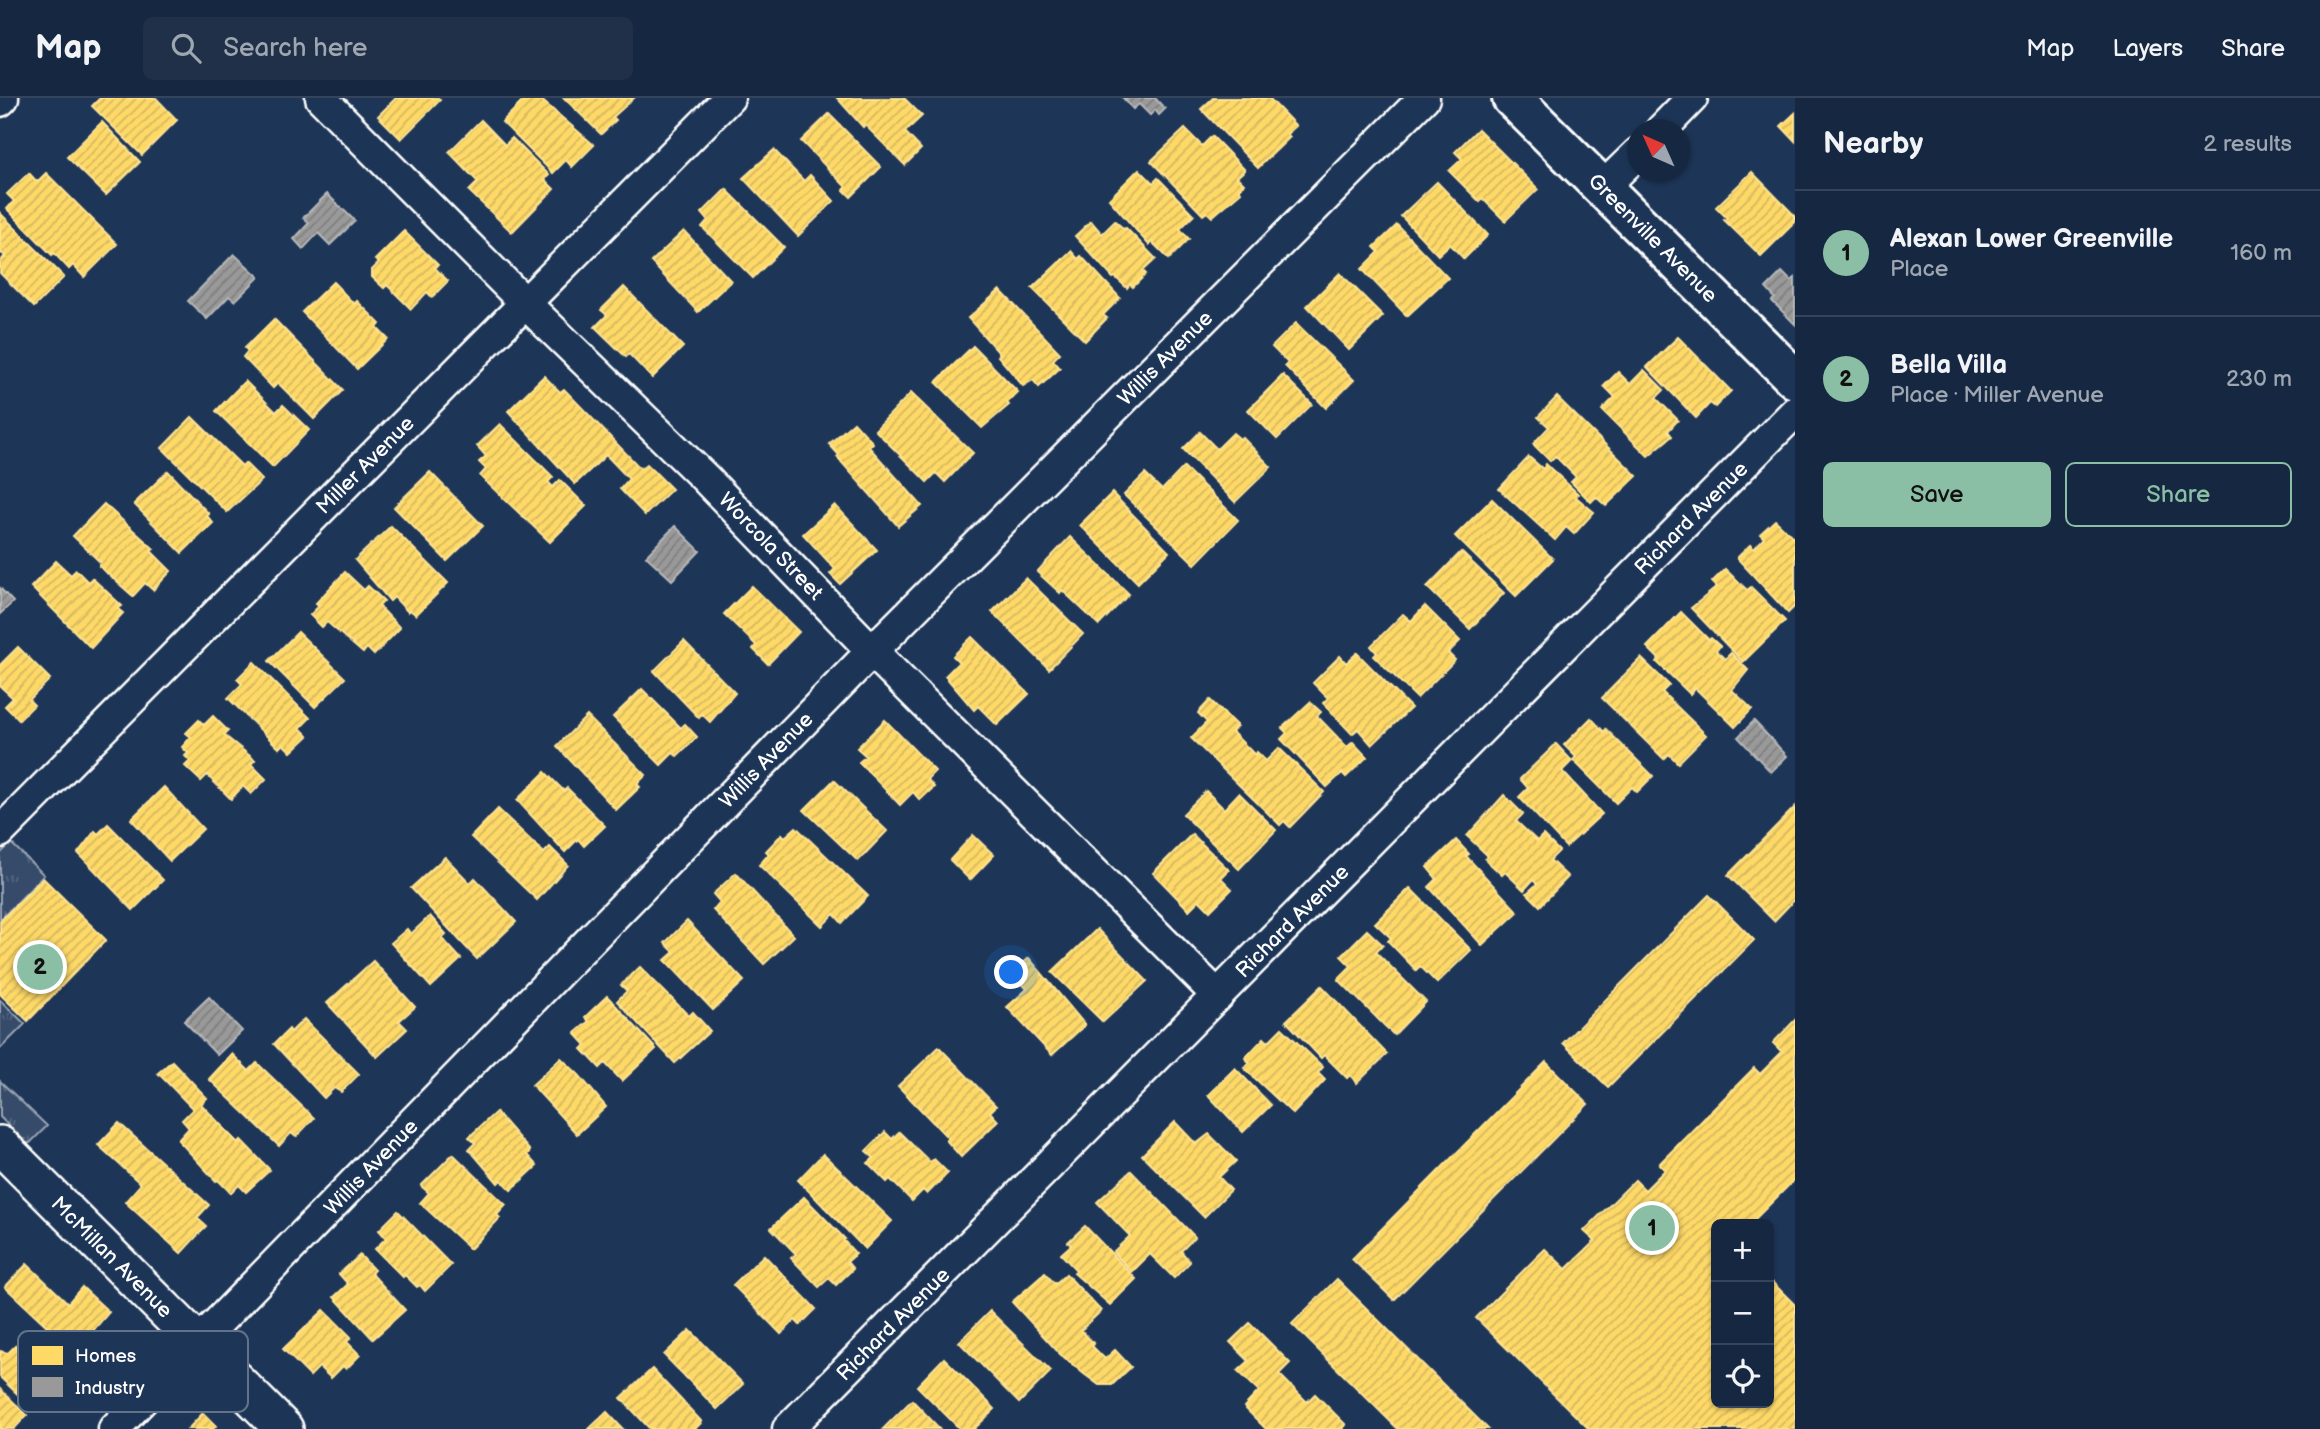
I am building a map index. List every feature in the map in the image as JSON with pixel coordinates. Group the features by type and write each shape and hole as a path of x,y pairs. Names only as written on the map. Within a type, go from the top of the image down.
{"main road":[{"name":"Greenville Avenue","path":"1512,98 1795,379"}],"street":[{"name":"Worcola Street","path":"321,98 705,478 872,651 1218,996"},
{"name":"Miller Avenue","path":"0,832 729,98"},
{"name":"Willis Avenue","path":"212,1331 872,651 1424,98"},
{"path":"1672,119 1692,98"},
{"path":"1602,188 1627,163"},
{"name":"Richard Avenue","path":"788,1429 1795,412"},
{"name":"McMillan Avenue","path":"0,1145 186,1331"},
{"name":"McMillan Avenue","path":"248,1393 284,1429"},
{"name":"Willis Avenue","path":"114,1429 131,1412"}],"green space":[{"path":"11,843 44,875 0,920 0,854"},
{"path":"0,1000 25,1024 0,1049"},
{"path":"0,1081 47,1126 30,1143 26,1143 0,1117"}],"building: Homes":[{"path":"100,98 156,98 177,120 142,155 92,106"},
{"path":"396,98 440,100 401,139 378,116"},
{"path":"526,98 539,98 594,145 572,167 566,160 553,173 502,122"},
{"path":"564,98 634,98 613,117 616,120 601,134"},
{"path":"837,98 904,98 922,116 905,132 921,149 905,165 865,125 863,127"},
{"path":"1213,98 1269,98 1296,126 1287,134 1290,137 1258,168 1201,109"},
{"path":"1795,113 1795,141 1781,126"},
{"path":"829,114 881,167 851,197 844,190 846,187 801,141"},
{"path":"481,120 505,145 512,138 549,175 545,180 554,189 512,232 469,191 478,182 449,152"},
{"path":"102,122 140,162 106,195 67,157"},
{"path":"1185,129 1202,146 1212,136 1245,170 1237,177 1244,184 1239,189 1241,192 1212,217 1207,212 1203,215 1151,161"},
{"path":"1478,129 1538,189 1505,221 1483,199 1480,202 1449,171 1462,159 1455,152"},
{"path":"774,150 804,181 810,175 834,201 798,236 743,178"},
{"path":"1139,169 1153,183 1158,178 1194,215 1180,229 1189,239 1169,259 1152,242 1149,245 1109,199"},
{"path":"1752,172 1795,216 1795,222 1761,256 1724,220 1727,218 1716,207"},
{"path":"29,173 37,182 46,173 117,244 84,277 73,265 69,269 54,253 52,255 7,209 14,201 7,194"},
{"path":"1437,182 1488,235 1464,259 1450,244 1438,255 1401,216"},
{"path":"726,189 784,247 753,278 702,227 708,220 702,213"},
{"path":"0,213 64,277 34,307 0,273 0,262 4,257 7,258 0,254"},
{"path":"1091,221 1102,234 1115,221 1126,228 1156,259 1143,271 1146,274 1133,287 1130,284 1127,288 1113,278 1075,236"},
{"path":"1397,225 1448,278 1407,316 1362,269 1379,252 1374,247"},
{"path":"404,231 438,265 435,268 448,281 432,297 427,292 411,309 387,285 384,288 372,277 372,270 379,263 375,260"},
{"path":"684,231 731,281 698,312 651,262"},
{"path":"1071,251 1078,259 1081,256 1120,298 1103,315 1107,318 1085,341 1032,288"},
{"path":"1340,273 1383,316 1349,350 1307,306"},
{"path":"333,282 354,304 357,301 380,324 377,328 388,339 357,369 302,312"},
{"path":"624,287 683,347 652,378 629,354 626,357 595,327 607,315 601,310"},
{"path":"1000,290 1060,353 1053,360 1060,368 1039,387 1033,380 1023,386 998,356 1000,354 968,318"},
{"path":"274,319 343,390 314,419 278,383 273,388 243,357 248,351 245,348"},
{"path":"1296,323 1354,380 1326,408 1285,366 1288,363 1272,347"},
{"path":"1678,337 1731,391 1715,407 1710,403 1696,418 1647,367"},
{"path":"973,346 1018,392 1007,403 1009,405 982,428 936,382"},
{"path":"1644,370 1664,390 1656,398 1678,420 1668,431 1672,436 1648,456 1602,410 1615,397 1604,386 1618,372 1630,384"},
{"path":"1283,375 1312,404 1277,439 1248,410"},
{"path":"544,376 560,392 564,389 641,469 647,464 672,489 645,515 620,489 629,479 606,455 575,484 508,411"},
{"path":"245,381 276,412 283,405 309,430 273,467 216,411"},
{"path":"911,393 973,453 945,482 936,473 927,482 875,430"},
{"path":"1557,397 1637,476 1606,506 1596,497 1591,502 1571,482 1576,477 1555,456 1550,461 1533,444 1549,427 1538,417"},
{"path":"192,417 242,466 245,463 262,480 227,512 162,448"},
{"path":"854,422 873,443 869,447 922,506 898,526 837,457 839,455 829,444"},
{"path":"500,424 553,477 548,482 553,487 560,480 586,506 550,542 480,476 486,469 479,462 486,456 477,446"},
{"path":"1200,432 1217,449 1233,433 1240,439 1242,437 1271,467 1235,502 1183,449"},
{"path":"1529,457 1543,469 1546,464 1578,494 1576,497 1594,512 1574,534 1566,527 1555,540 1499,489"},
{"path":"1184,467 1238,520 1195,564 1124,495 1145,474 1162,490"},
{"path":"168,471 209,514 207,516 213,523 182,553 134,504"},
{"path":"430,472 483,526 447,561 394,507"},
{"path":"1112,493 1169,552 1138,583 1080,525"},
{"path":"1492,499 1553,559 1516,596 1455,536"},
{"path":"104,504 154,549 151,551 171,571 153,590 145,583 133,596 99,566 101,563 73,536"},
{"path":"835,505 877,550 840,584 830,574 835,569 803,534"},
{"path":"1775,520 1795,539 1795,606 1788,613 1737,558 1750,545 1754,549 1764,538 1760,534"},
{"path":"391,526 448,583 416,615 410,610 408,612 394,597 390,601 355,560"},
{"path":"1070,537 1129,594 1099,625 1062,590 1060,593 1037,572"},
{"path":"1461,552 1504,593 1470,629 1427,587"},
{"path":"56,561 71,575 76,570 88,582 92,578 122,606 118,609 123,613 91,648 31,587"},
{"path":"1725,569 1747,590 1751,587 1785,621 1743,662 1691,608 1717,587 1712,582"},
{"path":"345,572 364,590 368,586 384,601 379,606 400,628 374,655 367,648 363,653 327,622 322,627 310,615 319,606 316,603"},
{"path":"1026,578 1083,634 1049,669 992,612"},
{"path":"752,586 799,632 768,664 753,649 756,645 724,614"},
{"path":"1425,606 1460,641 1448,653 1455,660 1417,698 1374,656 1377,653 1371,646 1403,614 1411,621"},
{"path":"1681,612 1709,640 1711,638 1720,646 1716,651 1725,659 1731,653 1748,670 1732,690 1752,709 1735,727 1695,688 1690,694 1657,662 1659,659 1647,647"},
{"path":"298,632 345,678 315,707 269,661"},
{"path":"972,637 1029,694 997,725 978,706 974,710 945,676 959,662 953,656"},
{"path":"684,641 735,693 710,722 702,714 699,718 654,671"},
{"path":"18,647 50,679 29,700 34,705 19,720 5,706 13,698 0,686 0,665"},
{"path":"1357,653 1411,708 1372,745 1358,729 1352,734 1323,703 1328,698 1313,683 1340,656 1346,663"},
{"path":"1641,658 1669,685 1662,692 1706,735 1678,763 1669,754 1664,759 1602,698"},
{"path":"254,662 310,718 300,728 308,736 291,752 283,744 279,748 228,698 242,684 237,679"},
{"path":"642,689 681,728 685,724 697,737 677,756 673,753 661,765 613,717"},
{"path":"1210,700 1237,726 1232,732 1255,755 1257,752 1266,761 1279,748 1324,792 1290,827 1284,821 1280,825 1191,738 1207,722 1198,713"},
{"path":"1310,702 1321,712 1317,716 1347,747 1353,742 1367,757 1346,777 1342,773 1327,787 1281,739 1287,733 1282,728"},
{"path":"213,716 228,731 224,735 255,760 251,764 266,779 251,794 243,786 231,799 207,775 201,781 185,766 190,761 185,756 188,753 182,747 191,737 186,733 199,720 204,725"},
{"path":"587,716 646,775 637,784 640,787 616,810 557,746"},
{"path":"1591,718 1604,732 1606,729 1653,776 1637,792 1632,787 1616,803 1573,760 1576,757 1564,745"},
{"path":"885,720 935,771 927,779 934,787 920,800 913,792 900,805 859,762 866,756 857,748"},
{"path":"1556,744 1572,761 1562,771 1602,814 1566,847 1519,797 1528,788 1520,779"},
{"path":"545,772 564,791 567,788 605,826 584,846 578,839 565,852 517,800"},
{"path":"834,780 887,831 858,861 804,810"},
{"path":"164,787 203,829 170,861 131,819"},
{"path":"1206,791 1224,809 1239,793 1276,830 1239,869 1183,814"},
{"path":"1504,795 1523,814 1516,821 1537,841 1543,835 1559,851 1550,860 1568,877 1540,906 1527,893 1537,884 1533,880 1524,890 1505,872 1502,875 1485,859 1488,856 1467,836"},
{"path":"1795,807 1795,899 1774,921 1728,875"},
{"path":"498,809 544,853 550,847 568,865 537,900 471,837"},
{"path":"108,824 163,880 133,910 78,853 95,831 98,834"},
{"path":"796,827 868,896 842,923 834,914 822,926 759,865 769,854 766,851 782,834 785,837"},
{"path":"1192,834 1229,870 1221,878 1232,889 1210,911 1199,900 1189,910 1153,873"},
{"path":"973,835 994,855 970,880 950,860"},
{"path":"1456,840 1469,854 1466,856 1518,912 1482,945 1429,887 1437,879 1427,867"},
{"path":"445,857 470,883 475,878 516,922 477,959 411,888"},
{"path":"736,873 794,936 764,964 713,910 720,902 713,894"},
{"path":"43,878 106,940 28,1021 0,994 0,921"},
{"path":"1410,888 1471,950 1437,983 1420,966 1416,970 1388,941 1391,938 1375,923"},
{"path":"1709,895 1754,940 1608,1087 1563,1043"},
{"path":"430,916 446,934 442,938 461,959 431,987 391,943 407,929 411,934"},
{"path":"687,921 744,981 713,1010 665,960 674,952 665,943"},
{"path":"1097,929 1147,981 1103,1022 1052,972"},
{"path":"1367,930 1383,945 1376,952 1426,1002 1394,1035 1338,979 1351,966 1341,956"},
{"path":"1029,958 1085,1025 1052,1055 1007,1007 1027,989 1012,973"},
{"path":"373,961 415,1007 399,1021 407,1029 377,1057 327,1003"},
{"path":"640,967 689,1016 693,1012 710,1031 675,1063 617,1001 627,991 621,985"},
{"path":"1322,986 1387,1054 1357,1083 1350,1075 1347,1078 1324,1055 1321,1058 1286,1021"},
{"path":"607,996 656,1049 622,1081 605,1063 600,1068 582,1049 586,1045 575,1033 589,1021 585,1017"},
{"path":"304,1019 359,1074 341,1092 334,1088 324,1098 274,1044"},
{"path":"1795,1020 1795,1179 1755,1219 1711,1219 1711,1408 1774,1408 1774,1284 1795,1305 1795,1429 1589,1429 1476,1318 1545,1249 1566,1269 1595,1241 1584,1231 1635,1180 1645,1190 1665,1170 1659,1164 1754,1068 1760,1074 1782,1052 1773,1043"},
{"path":"1282,1028 1323,1067 1318,1073 1325,1080 1293,1114 1244,1068 1250,1063 1245,1058 1264,1038 1268,1042"},
{"path":"939,1047 996,1106 990,1112 998,1121 961,1157 946,1140 948,1138 898,1086"},
{"path":"232,1054 249,1071 257,1063 314,1118 296,1137 291,1133 279,1146 209,1079"},
{"path":"561,1058 606,1107 577,1134 532,1085"},
{"path":"172,1061 207,1098 201,1104 238,1143 241,1140 270,1170 246,1192 239,1185 231,1193 216,1181 178,1140 189,1128 182,1120 193,1109 158,1073"},
{"path":"1546,1062 1588,1104 1394,1300 1352,1259"},
{"path":"1235,1068 1271,1105 1243,1132 1208,1095"},
{"path":"496,1112 530,1151 527,1155 537,1166 511,1190 501,1180 498,1183 469,1149 475,1143 469,1137"},
{"path":"1175,1122 1196,1144 1209,1134 1236,1161 1219,1177 1231,1190 1204,1217 1142,1155"},
{"path":"119,1123 209,1205 197,1218 206,1226 181,1253 125,1202 141,1184 98,1145"},
{"path":"885,1132 892,1139 899,1132 930,1162 934,1159 948,1173 927,1194 923,1190 912,1201 890,1179 887,1182 868,1163 874,1158 866,1151"},
{"path":"453,1154 506,1205 497,1215 500,1218 470,1249 420,1203 429,1193 421,1186"},
{"path":"823,1154 892,1221 865,1249 798,1180"},
{"path":"1131,1171 1195,1237 1181,1251 1190,1262 1174,1278 1150,1254 1132,1272 1113,1252 1130,1236 1097,1202"},
{"path":"804,1197 856,1254 847,1262 853,1269 836,1285 829,1278 819,1287 791,1258 796,1254 771,1228"},
{"path":"398,1211 451,1265 425,1291 405,1275 403,1277 375,1249 386,1238 379,1230"},
{"path":"1085,1226 1136,1279 1110,1305 1074,1273 1076,1270 1061,1254 1071,1245 1068,1242"},
{"path":"360,1255 374,1270 371,1273 405,1310 373,1339 334,1297 348,1284 339,1274"},
{"path":"764,1255 816,1309 800,1325 795,1320 781,1334 733,1285"},
{"path":"27,1264 68,1303 82,1287 109,1312 93,1331 52,1331 5,1287"},
{"path":"1045,1273 1055,1284 1066,1274 1101,1311 1081,1330 1105,1359 1115,1350 1131,1367 1112,1385 1099,1385 1084,1374 1060,1354 1012,1302"},
{"path":"1337,1279 1488,1429 1398,1429 1292,1324"},
{"path":"324,1310 351,1337 347,1342 360,1355 346,1369 343,1366 331,1378 319,1367 310,1376 283,1349"},
{"path":"990,1311 1051,1371 1019,1403 959,1342"},
{"path":"1250,1323 1290,1363 1279,1374 1307,1402 1315,1394 1346,1425 1342,1429 1266,1429 1244,1407 1259,1391 1238,1371 1249,1361 1230,1342"},
{"path":"690,1330 743,1384 717,1409 664,1355"},
{"path":"18,1343 18,1394 0,1377 0,1351 8,1353"},
{"path":"944,1358 995,1409 974,1429 960,1429 917,1386"},
{"path":"652,1369 702,1422 695,1429 650,1429 621,1398"},
{"path":"0,1389 18,1406 18,1412 27,1415 14,1429 0,1429"},
{"path":"912,1400 940,1429 883,1429"},
{"path":"607,1412 623,1429 589,1429"},
{"path":"203,1413 216,1426 213,1429 188,1429"}],"building: Industry":[{"path":"1123,98 1155,98 1165,109 1159,115 1155,110 1150,115 1139,104 1133,109"},
{"path":"327,194 355,221 330,245 318,233 303,249 294,239 309,223 303,218"},
{"path":"234,254 259,277 235,301 229,296 207,319 188,301"},
{"path":"1782,272 1791,281 1795,278 1795,324 1772,301 1775,298 1766,288"},
{"path":"675,526 700,551 672,580 646,556"},
{"path":"0,588 13,602 0,614"},
{"path":"1754,721 1787,756 1771,772 1738,737"},
{"path":"209,997 242,1031 217,1055 184,1021"}],"place":[{"name":"Bella Villa","path":"40,967"},
{"name":"Alexan Lower Greenville","path":"1652,1228"}]}
